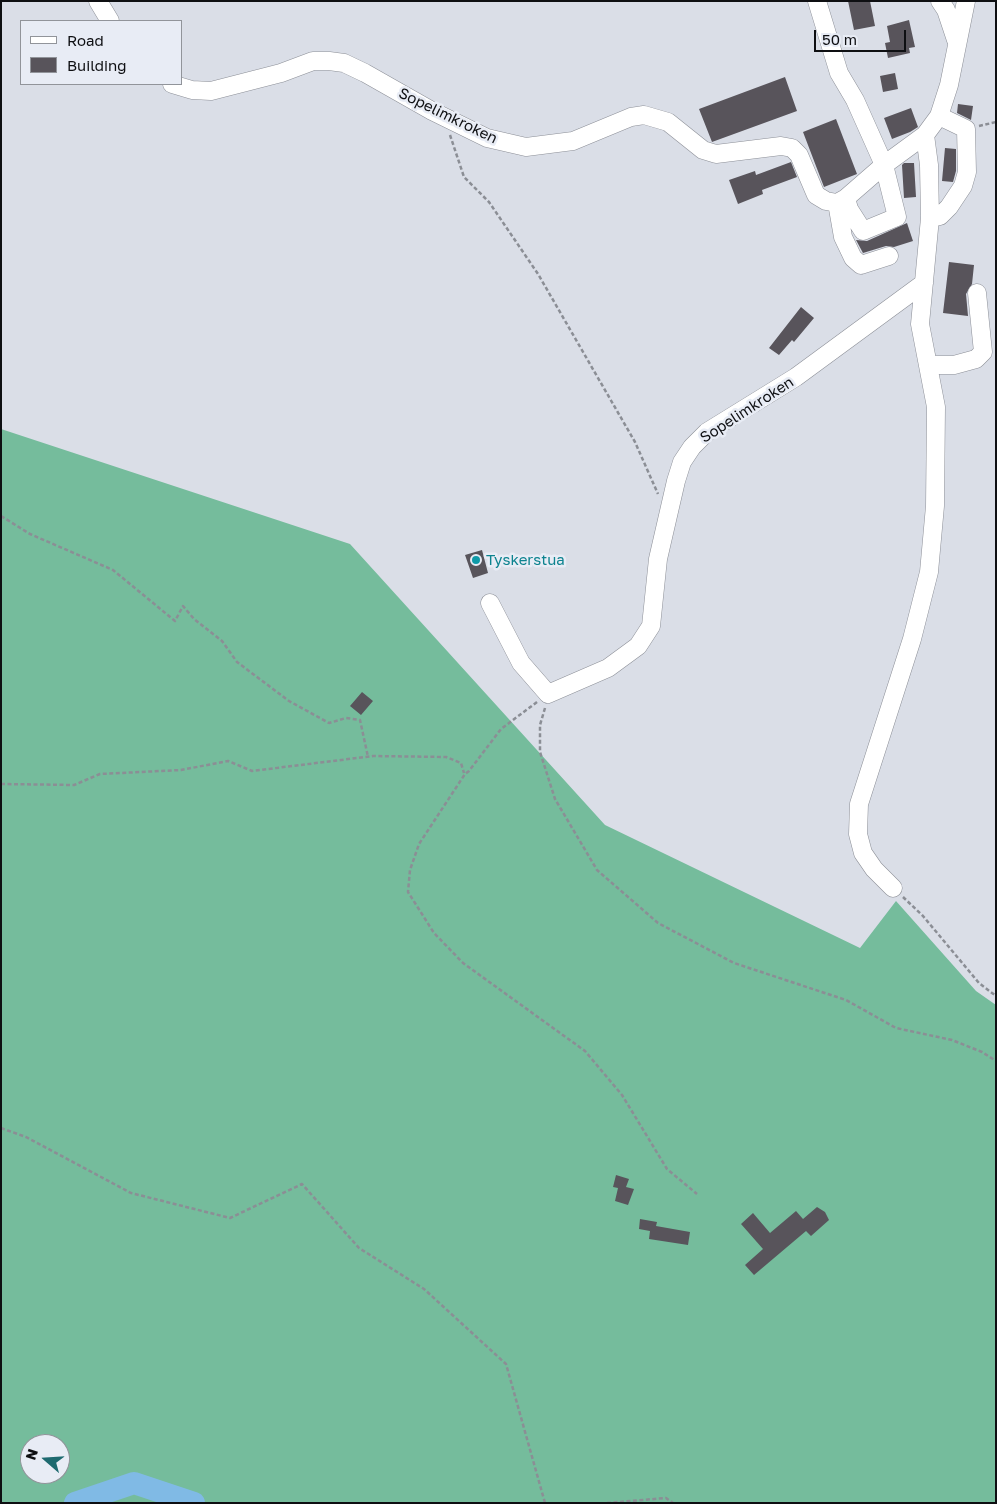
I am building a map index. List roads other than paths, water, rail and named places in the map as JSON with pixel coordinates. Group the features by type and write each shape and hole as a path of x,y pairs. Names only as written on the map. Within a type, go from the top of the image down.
{"street":[{"path":"98,1 109,20"},
{"path":"817,1 839,73 855,100 884,165 897,217 862,231 842,200"},
{"path":"940,1 946,10 956,40"},
{"path":"842,200 884,165 925,135 939,116 949,85 956,40 966,1"},
{"name":"Sopelimkroken","path":"175,85 192,90 211,91 281,73 313,61 330,60 365,73 444,117 487,138 526,147 573,141 631,117 644,115 657,117 668,122 703,150 716,154 781,146 792,148 799,155 816,195 826,202 842,200"},
{"path":"930,218 940,216 949,207 963,186 968,172 966,129 939,116"},
{"path":"893,888 874,869 863,853 858,834 859,804 912,639 929,572 935,506 936,407 920,324 929,252 930,218 929,165 925,135"},
{"path":"842,200 843,238 853,258 861,265 888,256"},
{"name":"Sopelimkroken","path":"490,603 521,663 548,694 608,668 638,646 651,626 658,559 682,462 692,447 707,432 796,377 924,283"},
{"path":"928,365 954,365 976,360 983,352 977,293"}],"waterway":[{"path":"75,1503 134,1483 194,1503"}],"place":[{"name":"Tyskerstua","path":"476,560"}]}
